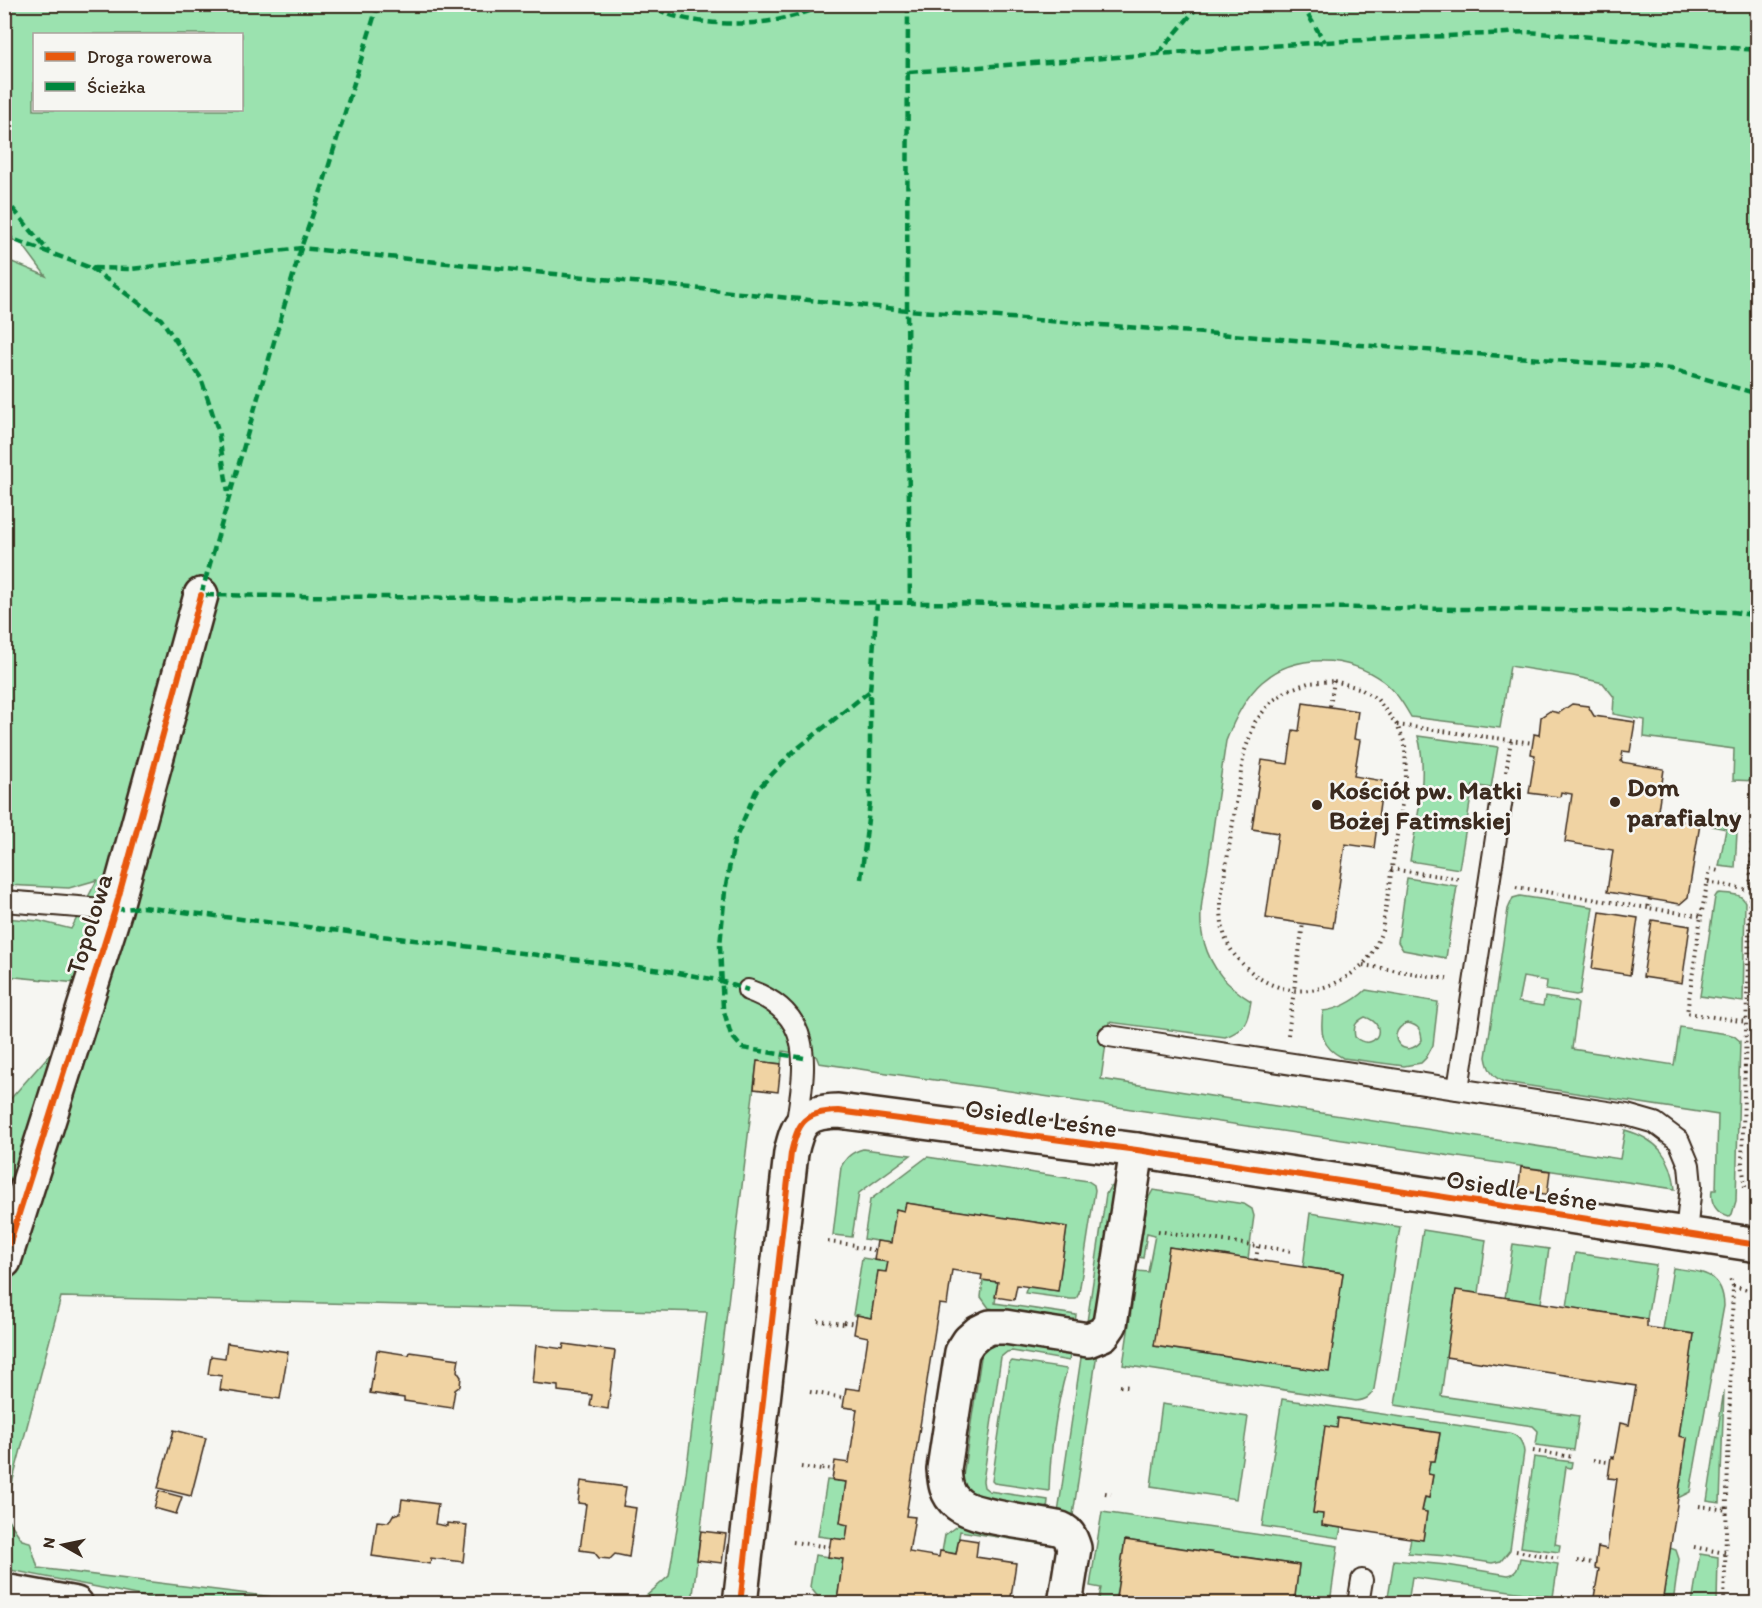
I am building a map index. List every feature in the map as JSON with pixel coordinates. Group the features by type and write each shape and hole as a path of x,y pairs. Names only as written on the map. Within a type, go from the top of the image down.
{"street":[{"name":"Topolowa","path":"4,1260 114,910 201,595"},
{"name":"Osiedle Leśne","path":"796,1130 808,1117 822,1111 838,1111 1137,1150 1744,1243"},
{"path":"740,1604 791,1153 796,1130"},
{"name":"Osiedle Leśne","path":"1065,1604 1074,1548 1072,1540 1064,1529 970,1512 957,1504 945,1485 944,1469 962,1352 973,1337 990,1327 1005,1327 1088,1340 1103,1334 1110,1324 1137,1150"},
{"path":"4,1591 76,1604"}],"lane":[{"path":"1458,1089 1502,798"},
{"path":"4,901 114,910"},
{"path":"748,990 780,1006 796,1029 804,1058 796,1130"},
{"path":"1108,1036 1627,1115 1655,1124 1679,1142 1689,1165 1691,1186 1686,1234"},
{"path":"1358,1604 1362,1580"}],"path":[{"path":"1330,706 1334,681"},
{"path":"1334,681 1359,688 1377,699 1397,725 1405,744 1406,778 1382,931 1374,950 1363,965 1341,982 1319,990 1294,991 1266,983 1242,965 1228,944 1221,922 1221,898 1244,753 1255,722 1271,702 1288,690 1308,683 1334,681"},
{"path":"1397,725 1533,743"},
{"path":"1745,1186 1742,1162 1753,799"},
{"path":"1719,871 1710,869 1687,1013 1747,1022"},
{"path":"1708,882 1749,890"},
{"path":"1650,899 1648,908 1701,916"},
{"path":"1284,1064 1302,923"},
{"path":"1363,965 1474,984"},
{"path":"1151,1230 1291,1251"},
{"path":"828,1242 875,1250"},
{"path":"1724,1604 1733,1286 1726,1267 1744,1243"},
{"path":"1256,1260 1258,1246"},
{"path":"1733,1286 1758,1293"},
{"path":"818,1321 855,1324"},
{"path":"1120,1386 1130,1388"},
{"path":"810,1392 844,1398"},
{"path":"1533,1451 1573,1457"},
{"path":"1593,1460 1608,1462"},
{"path":"801,1467 834,1470"},
{"path":"1105,1493 1111,1494"},
{"path":"1699,1506 1727,1510"},
{"path":"793,1542 830,1547"},
{"path":"1694,1547 1725,1553"},
{"path":"1516,1551 1558,1558"},
{"path":"1577,1561 1593,1563"}],"green space":[{"path":"5,5 1757,5 1757,781 1733,780 1734,749 1644,737 1645,720 1613,714 1614,697 1603,683 1510,666 1500,728 1411,717 1398,697 1383,681 1354,666 1322,661 1290,666 1262,682 1250,695 1236,717 1226,741 1202,901 1201,922 1207,952 1216,969 1228,983 1251,1001 1247,1019 1241,1028 1225,1037 1109,1022 1101,1079 1620,1159 1625,1130 1646,1139 1661,1151 1670,1168 1675,1189 819,1063 816,1056 783,1051 781,1064 757,1061 692,1603 638,1603 669,1576 686,1474 707,1312 61,1297 5,1510 4,1305 7,1295 5,1295 5,1105 66,1036 77,983 5,976 5,918 39,921 71,929 97,880 69,888 5,885 5,259 46,276 23,245 5,236"},
{"path":"1418,736 1498,747 1491,788 1473,785 1459,869 1410,861 1422,783"},
{"path":"1713,814 1738,815 1735,868 1719,866 1726,829 1712,826"},
{"path":"1407,878 1457,886 1446,958 1403,950 1398,942"},
{"path":"1720,893 1738,895 1745,902 1743,1002 1700,996 1715,897"},
{"path":"1520,896 1593,907 1580,994 1546,990 1547,981 1523,977 1518,1002 1543,1006 1545,997 1578,1004 1572,1049 1674,1065 1680,1027 1728,1034 1740,1041 1736,1201 1729,1217 1717,1210 1712,1199 1712,1190 1716,1190 1718,1115 1504,1082 1491,1072 1486,1057 1508,909 1513,898"},
{"path":"1366,990 1438,1002 1433,1045 1421,1063 1404,1066 1343,1058 1326,1044 1322,1033 1323,1011 1341,1007","holes":["1365,1017 1373,1021 1378,1031 1377,1036 1368,1042 1355,1037 1354,1033 1356,1025","1407,1023 1418,1028 1422,1040 1409,1049 1403,1048 1396,1039 1400,1028"]},
{"path":"863,1149 911,1155 859,1193 852,1237 833,1235 841,1167 850,1155"},
{"path":"927,1157 1088,1181 1094,1185 1079,1293 1076,1299 1025,1293 1027,1287 1058,1291 1067,1227 906,1203 904,1211 896,1210 891,1243 864,1239 870,1200"},
{"path":"1118,1185 1097,1315 1087,1322 1106,1194 1110,1187"},
{"path":"1153,1190 1244,1204 1252,1209 1254,1216 1248,1259 1169,1247 1155,1346 1329,1372 1343,1273 1303,1267 1310,1213 1400,1227 1374,1389 1369,1396 1356,1401 1123,1365 1137,1271 1148,1272 1155,1235 1147,1233 1143,1258 1139,1257 1148,1199"},
{"path":"1423,1230 1486,1240 1479,1293 1456,1291 1441,1396 1579,1416 1574,1450 1536,1445 1538,1431 1533,1426 1395,1405"},
{"path":"1513,1244 1549,1249 1541,1303 1505,1298"},
{"path":"1575,1253 1656,1265 1647,1319 1567,1307"},
{"path":"862,1258 888,1262 886,1272 878,1271 871,1318 853,1315"},
{"path":"1673,1268 1708,1275 1715,1280 1723,1294 1724,1306 1690,1492 1678,1498 1687,1438 1679,1436 1694,1334 1663,1329"},
{"path":"983,1280 998,1282 995,1303 1076,1315 1075,1323 989,1308 981,1297"},
{"path":"992,1340 1071,1349 1069,1361 1012,1351 1001,1357 984,1487 989,1491 1048,1500 1047,1512 975,1501 962,1483 982,1351"},
{"path":"1082,1351 1097,1353 1073,1515 1058,1513"},
{"path":"1012,1361 1067,1369 1054,1430 1049,1491 992,1481 1009,1364"},
{"path":"1724,1390 1720,1503 1707,1501"},
{"path":"1282,1399 1515,1435 1521,1442 1524,1452 1510,1550 1501,1561 1492,1563 1408,1553 1411,1538 1423,1540 1427,1512 1422,1511 1425,1497 1429,1498 1433,1475 1428,1474 1430,1461 1435,1461 1440,1434 1338,1418 1337,1428 1325,1427 1313,1512 1323,1514 1322,1525 1341,1528 1339,1538 1262,1526"},
{"path":"1162,1404 1248,1417 1236,1499 1151,1486"},
{"path":"1534,1457 1572,1462 1571,1468 1566,1467 1555,1544 1560,1545 1559,1552 1521,1547"},
{"path":"827,1480 846,1482 840,1523 848,1525 846,1540 818,1536"},
{"path":"1102,1512 1338,1546 1331,1596 1341,1603 1294,1603 1299,1565 1125,1540 1115,1603 1098,1603 1101,1588 1090,1586"},
{"path":"5,1515 22,1540 30,1542 38,1568 323,1603 174,1603 5,1569"},
{"path":"958,1525 1043,1537 1042,1544 960,1531 956,1554 942,1552 945,1535"},
{"path":"1670,1548 1676,1550 1679,1559 1673,1603 1662,1604"},
{"path":"1700,1554 1718,1557 1717,1603 1692,1603"},
{"path":"815,1555 843,1559 837,1601 851,1603 823,1603 810,1587"},
{"path":"1520,1558 1558,1564 1553,1597 1412,1577 1408,1603 1387,1603 1394,1560 1447,1565 1508,1575 1516,1571"}],"building":[{"name":"Kościół pw. Matki Bożej Fatimskiej","path":"1303,703 1358,711 1354,739 1360,740 1354,776 1383,781 1374,848 1345,844 1333,928 1266,918 1278,833 1252,829 1262,760 1288,764 1293,730 1299,731"},
{"name":"Dom parafialny","path":"1572,704 1588,706 1594,716 1635,722 1630,752 1623,751 1621,762 1664,769 1657,817 1700,824 1688,897 1680,904 1607,892 1613,850 1565,842 1572,794 1561,792 1560,797 1529,793 1535,755 1531,754 1534,734 1539,735 1541,717 1550,711 1559,713"},
{"path":"1600,912 1638,918 1630,975 1592,969"},
{"path":"1652,920 1690,926 1682,983 1643,977"},
{"path":"757,1061 781,1064 778,1092 754,1089"},
{"path":"1521,1167 1550,1171 1547,1197 1518,1193"},
{"path":"906,1203 1067,1227 1058,1291 1017,1285 1014,1300 995,1297 998,1282 981,1280 982,1275 952,1270 947,1305 939,1304 906,1516 915,1517 909,1552 939,1557 940,1551 956,1554 959,1538 978,1541 976,1557 1016,1563 1010,1604 851,1604 837,1601 843,1559 828,1557 831,1538 846,1540 848,1525 840,1523 846,1482 832,1480 835,1461 849,1463 857,1409 843,1407 846,1388 860,1390 868,1337 854,1334 857,1315 871,1318 878,1271 886,1272 888,1262 874,1260 877,1241 891,1243 896,1209 904,1211"},
{"path":"1169,1247 1343,1273 1329,1372 1154,1346"},
{"path":"1456,1290 1647,1319 1647,1327 1694,1334 1679,1436 1687,1438 1662,1604 1593,1603 1599,1569 1595,1568 1598,1547 1607,1549 1617,1479 1608,1478 1611,1457 1614,1458 1620,1423 1629,1425 1636,1386 1446,1357"},
{"path":"227,1343 288,1352 280,1399 220,1390 222,1376 208,1374 211,1356 225,1358"},
{"path":"564,1344 615,1351 608,1409 590,1406 592,1395 558,1391 558,1386 532,1383 536,1345 563,1349"},
{"path":"377,1350 459,1359 457,1371 461,1377 460,1386 455,1390 452,1408 370,1393"},
{"path":"1338,1418 1440,1433 1435,1461 1430,1461 1428,1474 1433,1475 1429,1498 1425,1497 1422,1511 1427,1512 1423,1540 1322,1525 1323,1514 1313,1513 1325,1426 1337,1428"},
{"path":"174,1430 206,1438 191,1496 158,1488"},
{"path":"581,1481 626,1487 623,1506 636,1508 629,1557 615,1554 610,1559 599,1558 594,1552 580,1550 586,1504 578,1503"},
{"path":"159,1491 182,1497 176,1514 154,1508"},
{"path":"402,1499 438,1504 435,1524 467,1525 463,1562 431,1558 430,1564 372,1556 377,1521 389,1522 393,1515 400,1513"},
{"path":"701,1531 726,1534 722,1563 697,1560"},
{"path":"1125,1540 1299,1565 1294,1604 1115,1604"}],"marked path":[{"path":"378,4 322,188 301,248 201,595 1733,612 1758,616"},
{"path":"644,4 674,16 730,24 789,17 824,4"},
{"path":"908,4 907,310 910,604"},
{"path":"1158,54 1200,4"},
{"path":"1301,4 1325,42"},
{"path":"909,72 1325,42 1527,32 1758,50"},
{"path":"4,198 48,251"},
{"path":"4,236 91,268 132,269 301,248 907,310 1671,369 1758,394"},
{"path":"91,268 161,319 201,378 218,430 228,492"},
{"path":"861,879 870,802 870,691 877,604"},
{"path":"804,1058 742,1048 731,1035 723,1008 720,946 725,891 734,842 756,791 793,752 870,691"},
{"path":"115,910 142,907 662,970 717,980 748,990"}],"cycle path":[{"path":"4,1261 115,910 201,595"},
{"path":"740,1604 791,1153 800,1126 817,1114 838,1111 1137,1150 1758,1245"}],"place":[{"name":"Dom parafialny","path":"1615,802"},
{"name":"Kościół pw. Matki Bożej Fatimskiej","path":"1317,805"}]}
